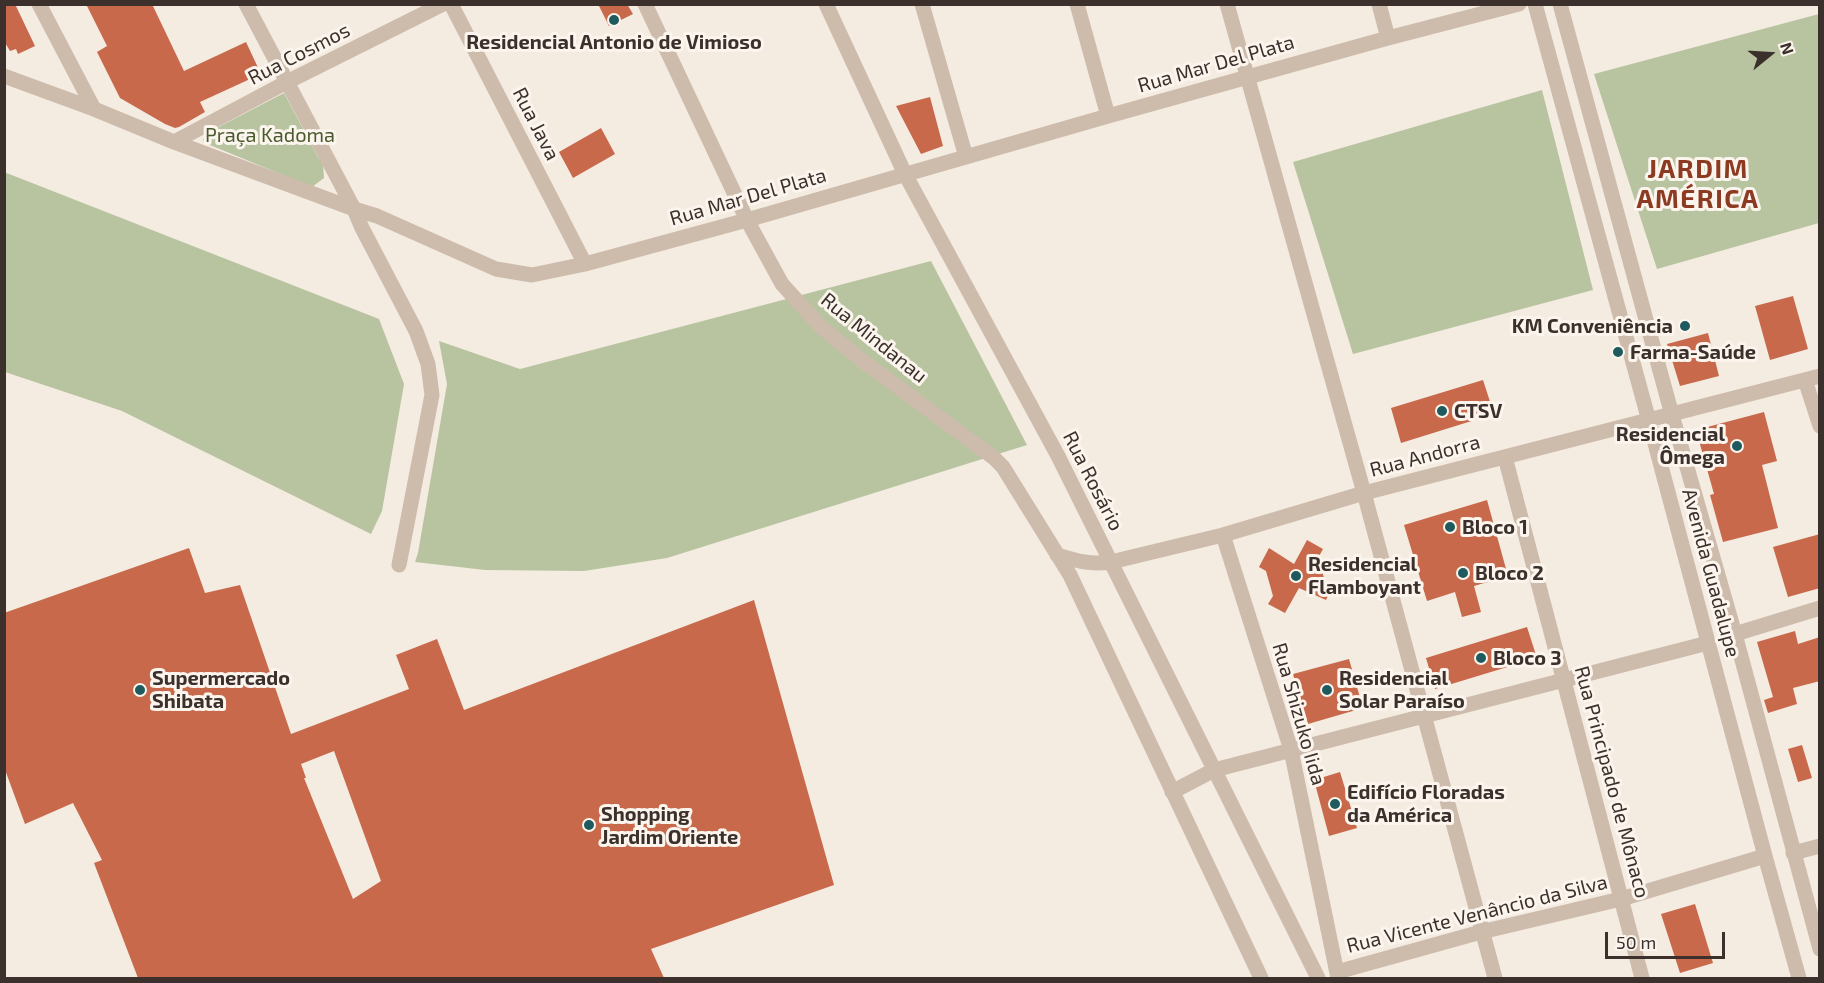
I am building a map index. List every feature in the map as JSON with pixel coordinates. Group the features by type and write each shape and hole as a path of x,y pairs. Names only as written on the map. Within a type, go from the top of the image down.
{"street":[{"path":"39,4 94,109"},
{"path":"246,4 416,331 428,363 432,395 399,565"},
{"name":"Rua Cosmos","path":"174,142 287,82 443,4"},
{"name":"Rua Java","path":"451,4 585,264"},
{"name":"Rua Mindanau","path":"645,4 747,220 782,284 821,327 1003,467 1070,575 1261,978"},
{"name":"Rua Rosário","path":"826,4 905,174 1058,456 1318,978"},
{"path":"922,4 966,157"},
{"path":"1077,4 1108,116"},
{"path":"1227,4 1364,493 1495,978"},
{"path":"1379,4 1388,38"},
{"name":"Rua Mar Del Plata","path":"4,76 94,109 174,142 378,216 496,269 532,275 585,264 747,220 1108,116 1519,4"},
{"name":"Avenida Guadalupe","path":"1535,4 1799,978"},
{"name":"Avenida Guadalupe","path":"1560,4 1820,949"},
{"path":"1812,378 1820,426"},
{"name":"Rua Andorra","path":"1057,555 1096,564 1111,562 1223,535 1364,493 1812,378"},
{"name":"Rua Principado de Mônaco","path":"1505,457 1642,978"},
{"name":"Rua Shizuko Iida","path":"1223,535 1291,750 1338,975"},
{"path":"1735,634 1820,608"},
{"path":"1172,792 1214,770 1708,643"},
{"path":"1793,853 1820,846"},
{"name":"Rua Vicente Venâncio da Silva","path":"1338,975 1481,932 1621,899 1765,856"}],"green space":[{"path":"1819,14 1819,223 1657,269 1594,74"},
{"path":"1542,90 1593,290 1353,354 1293,162"},
{"name":"Praça Kadoma","path":"284,93 323,164 324,178 312,187 205,143 203,140 205,134"},
{"path":"4,172 379,319 404,384 382,511 371,534 122,411 5,372"},
{"path":"931,261 1027,445 667,558 584,571 485,570 415,562 447,384 439,341 520,369"}],"building":[{"path":"4,4 15,4 35,46 18,54 16,49 10,51 4,41"},
{"path":"86,4 152,4 184,71 246,42 261,74 200,102 205,112 179,127 175,128 165,124 120,98 97,52 107,46"},
{"name":"Residencial Antonio de Vimioso","path":"598,4 627,4 633,14 609,26"},
{"path":"930,97 943,146 921,154 896,106"},
{"path":"601,128 615,154 573,178 559,152"},
{"path":"1793,296 1808,349 1770,360 1755,306"},
{"path":"1708,333 1719,376 1680,386 1667,344"},
{"name":"CTSV","path":"1483,380 1494,414 1401,443 1391,408"},
{"path":"1764,412 1777,461 1762,465 1778,528 1723,542 1710,495 1714,494 1696,430"},
{"path":"1487,500 1508,576 1474,586 1481,612 1462,617 1455,592 1427,601 1404,525"},
{"path":"1820,534 1820,588 1788,597 1773,547"},
{"name":"Residencial Flamboyant","path":"1307,540 1323,549 1318,558 1325,581 1333,586 1326,600 1299,588 1285,613 1268,604 1273,596 1266,571 1259,567 1269,548 1294,564"},
{"name":"Shopping Jardim Oriente","path":"189,548 205,593 240,585 291,734 409,689 396,655 437,639 464,710 754,600 834,885 651,949 664,978 138,978 94,863 102,860 73,803 25,824 4,767 4,613","holes":["334,751 381,881 353,899 304,778 306,778 301,764"]},
{"name":"Bloco 3","path":"1527,627 1537,658 1435,689 1426,658"},
{"path":"1795,631 1798,644 1820,637 1820,681 1793,688 1797,704 1768,713 1764,700 1773,697 1757,642"},
{"name":"Residencial Solar Paraíso","path":"1349,659 1363,708 1308,724 1293,674"},
{"path":"1802,745 1812,778 1798,782 1788,749"},
{"name":"Edifício Floradas da América","path":"1340,772 1357,828 1329,836 1314,780"},
{"path":"1695,904 1713,963 1680,973 1661,914"}],"place":[{"name":"Residencial Antonio de Vimioso","path":"614,20"},
{"name":"KM Conveniência","path":"1685,326"},
{"name":"Farma-Saúde","path":"1618,352"},
{"name":"CTSV","path":"1442,411"},
{"name":"Residencial Ômega","path":"1737,446"},
{"name":"Bloco 1","path":"1450,527"},
{"name":"Bloco 2","path":"1463,573"},
{"name":"Residencial Flamboyant","path":"1296,576"},
{"name":"Bloco 3","path":"1481,658"},
{"name":"Supermercado Shibata","path":"140,690"},
{"name":"Residencial Solar Paraíso","path":"1327,690"},
{"name":"Edifício Floradas da América","path":"1335,804"},
{"name":"Shopping Jardim Oriente","path":"589,825"}],"district":[{"name":"JARDIM AMÉRICA","path":"1698,184"}]}
